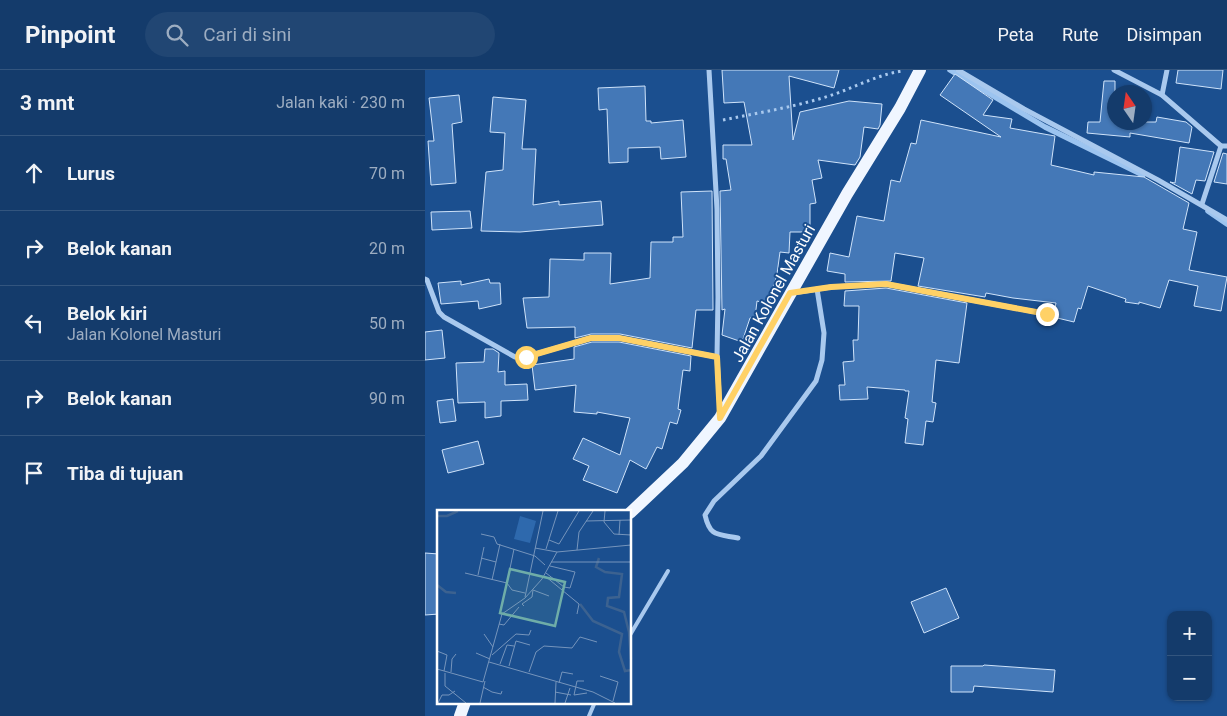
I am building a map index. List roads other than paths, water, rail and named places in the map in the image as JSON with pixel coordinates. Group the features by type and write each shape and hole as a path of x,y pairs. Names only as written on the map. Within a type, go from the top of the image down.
{"main road":[{"name":"Jalan Kolonel Masturi","path":"631,512 683,463 720,418 847,194 900,108 920,70"},
{"path":"460,716 464,704"}],"street":[{"path":"709,70 717,209 717,357 720,418"},
{"path":"958,70 1024,109 1201,204 1227,220"},
{"path":"1113,70 1162,95 1224,146 1201,204"},
{"path":"1162,95 1167,70"},
{"path":"425,279 439,312 444,317 515,357 526,357 591,338 619,338 717,357"},
{"path":"790,293 886,284 1047,314"},
{"path":"738,538 715,534 708,527 705,515 713,501 761,456 815,381 823,360 823,333 817,289"}],"lane":[{"path":"631,633 668,571"},
{"path":"589,716 594,704"}],"waterway":[{"path":"950,70 1045,127 1143,175"},
{"path":"1208,211 1227,224"}]}
